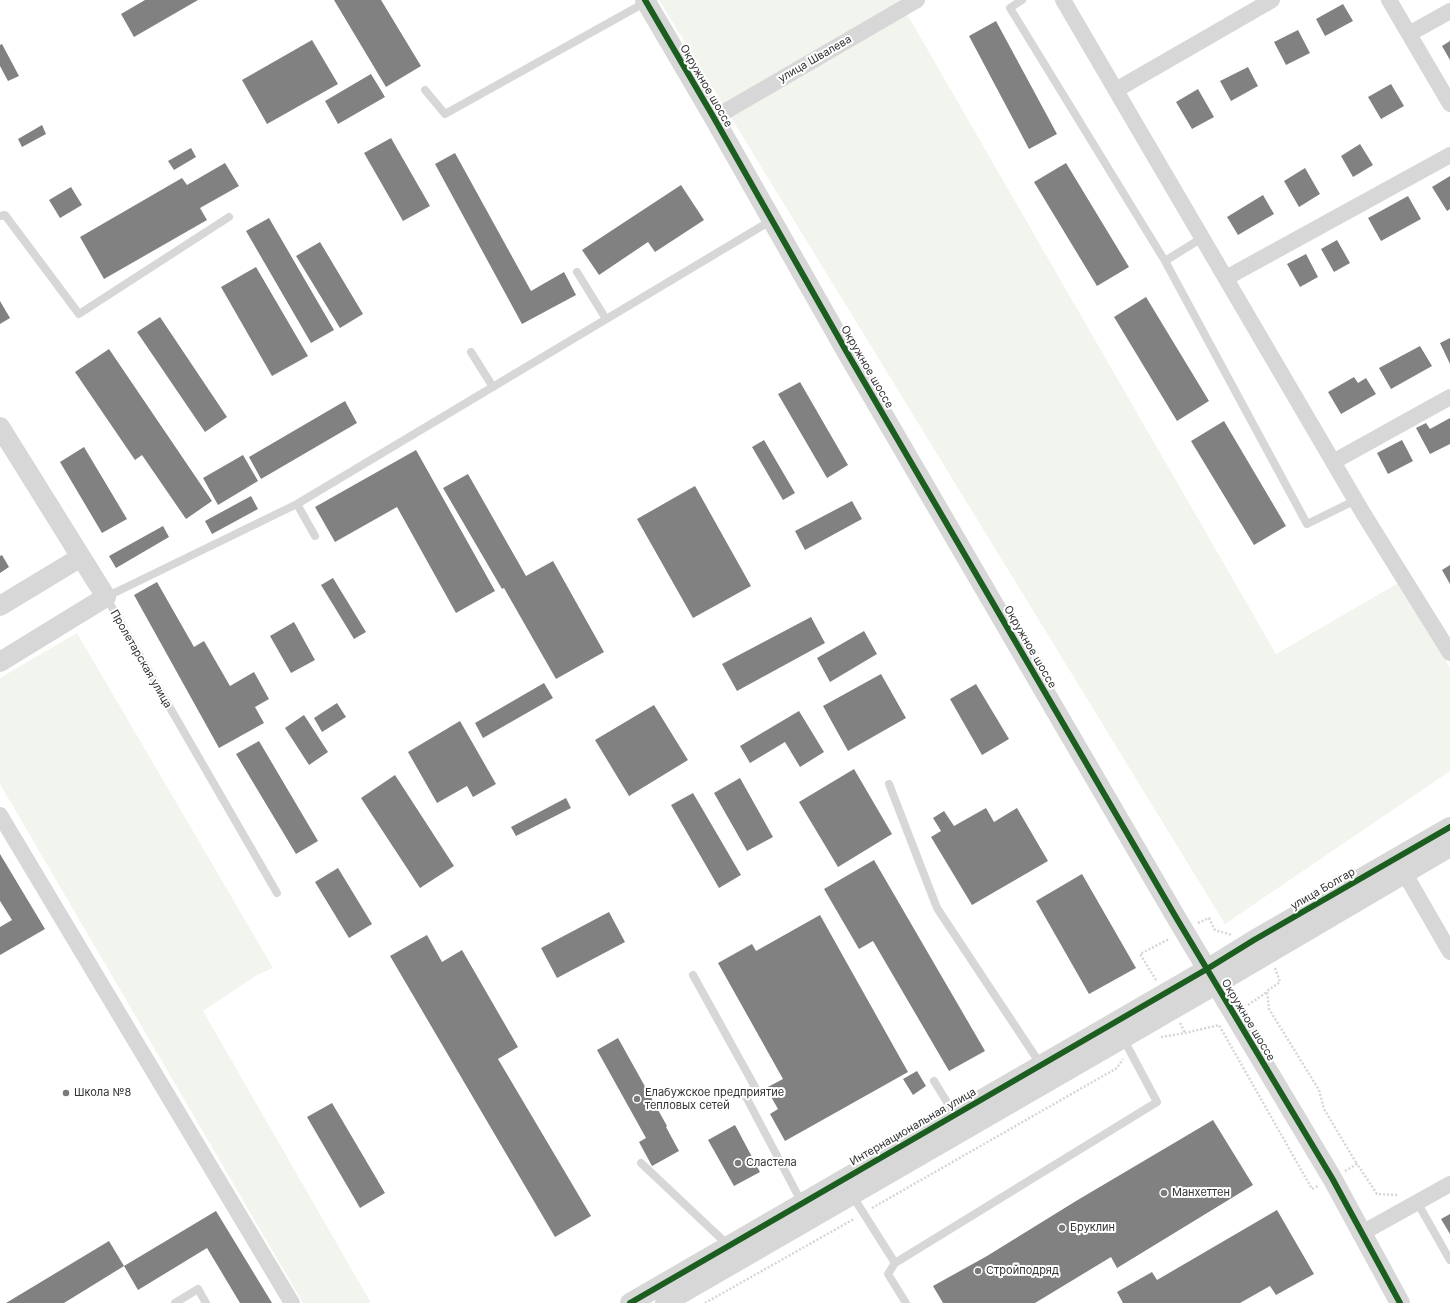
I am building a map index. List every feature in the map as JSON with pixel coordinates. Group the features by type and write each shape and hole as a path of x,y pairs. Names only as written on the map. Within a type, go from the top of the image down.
{"street":[{"name":"улица Швалева","path":"714,118 917,0"},
{"path":"1063,0 1333,462 1450,653"},
{"path":"1116,90 1272,0"},
{"path":"1389,0 1450,104"},
{"name":"Окружное шоссе","path":"645,1 714,118 857,370 1211,977 1332,1178 1340,1196 1400,1303"},
{"path":"1409,34 1450,11"},
{"path":"1226,278 1450,155"},
{"path":"1333,462 1450,397"},
{"name":"Пролетарская улица","path":"0,427 106,597"},
{"path":"0,606 81,557"},
{"path":"0,662 106,597"},
{"path":"0,815 292,1303"},
{"name":"улица Болгар","path":"1211,977 1243,946 1450,827"},
{"path":"665,1303 1123,1038 1211,977 1405,874 1450,847"},
{"path":"1405,874 1450,952"},
{"name":"Интернациональная улица","path":"630,1303 1041,1065 1211,977"},
{"path":"1362,1233 1450,1184"}],"lane":[{"path":"1022,0 1010,8 1166,261 1307,524 1356,500"},
{"path":"425,90 445,114 645,1"},
{"path":"0,216 5,214 79,314 229,217"},
{"path":"106,597 297,504 772,220"},
{"path":"1166,261 1202,238"},
{"path":"577,272 606,319"},
{"path":"471,352 493,387"},
{"path":"297,504 315,536"},
{"name":"Пролетарская улица","path":"106,597 277,893"},
{"path":"889,784 937,908 1041,1065"},
{"path":"693,975 755,1087 745,1095 802,1204"},
{"path":"906,1303 888,1274 895,1263 1157,1102 1123,1038"},
{"path":"934,1081 955,1115"},
{"path":"641,1163 728,1246"},
{"path":"852,1195 895,1263"},
{"path":"1417,1202 1450,1260"},
{"path":"175,1303 198,1289 206,1303"}],"path":[{"path":"1274,965 1280,982 1268,991 1269,1009 1319,1090 1324,1109 1357,1164"}],"shaded area":[{"path":"659,0 899,0 1276,654 1400,582 1450,668 1450,771 1225,924"},
{"path":"77,633 273,968 257,975 203,1011 371,1303 303,1303 0,784 0,678"}],"building":[{"path":"145,0 198,0 134,37 121,14"},
{"path":"334,0 381,0 421,66 386,87"},
{"path":"1343,4 1353,21 1325,36 1316,19"},
{"path":"996,21 1057,134 1029,149 969,36"},
{"path":"1298,30 1310,53 1286,65 1274,42"},
{"path":"312,40 338,84 267,124 242,80"},
{"path":"1450,41 1450,60 1442,46"},
{"path":"2,44 19,76 8,81 0,66 0,45"},
{"path":"1248,67 1258,86 1231,101 1220,81"},
{"path":"371,74 385,97 338,124 325,101"},
{"path":"1391,84 1404,106 1381,119 1368,97"},
{"path":"1198,89 1214,117 1192,129 1176,102"},
{"path":"42,125 46,134 22,147 18,139"},
{"path":"391,138 430,206 403,221 364,153"},
{"path":"1360,144 1373,165 1353,177 1341,156"},
{"path":"191,148 196,157 174,170 168,161"},
{"path":"455,153 531,291 564,272 576,295 522,324 435,164"},
{"path":"225,163 239,186 200,208 207,220 104,279 80,237 182,178 187,185"},
{"path":"1066,163 1129,267 1097,286 1034,182"},
{"path":"1305,168 1320,194 1299,207 1284,181"},
{"path":"1450,176 1450,209 1447,211 1432,187"},
{"path":"681,185 704,220 655,252 648,242 599,275 582,250"},
{"path":"71,187 82,205 60,218 49,200"},
{"path":"1263,195 1274,214 1238,235 1227,217"},
{"path":"1408,196 1421,219 1381,241 1368,218"},
{"path":"269,218 334,330 311,343 246,231"},
{"path":"1337,240 1350,263 1334,272 1321,249"},
{"path":"320,242 363,314 340,328 296,256"},
{"path":"1306,254 1318,277 1300,287 1287,264"},
{"path":"256,267 308,356 272,376 221,287"},
{"path":"1146,297 1209,401 1177,421 1114,317"},
{"path":"0,301 10,318 0,324"},
{"path":"160,317 227,417 205,432 137,332"},
{"path":"1450,338 1450,364 1440,343"},
{"path":"1420,346 1432,366 1391,389 1379,368"},
{"path":"109,349 212,501 186,519 142,455 135,460 75,372"},
{"path":"1354,377 1358,383 1366,378 1376,394 1341,414 1328,392"},
{"path":"800,382 848,465 827,478 778,394"},
{"path":"345,401 357,423 261,479 249,457"},
{"path":"1450,418 1450,444 1430,454 1416,428 1426,423 1430,429"},
{"path":"1224,421 1286,526 1254,545 1191,441"},
{"path":"764,440 795,493 783,500 752,447"},
{"path":"1402,440 1413,461 1388,474 1377,453"},
{"path":"84,447 127,519 102,533 60,462"},
{"path":"416,450 495,591 456,613 397,507 335,542 315,507"},
{"path":"243,455 258,481 218,505 203,478"},
{"path":"468,474 526,576 553,561 604,652 556,679 504,588 502,589 443,488"},
{"path":"695,486 751,586 693,618 637,519"},
{"path":"251,496 258,509 212,534 205,521"},
{"path":"852,501 862,519 805,550 795,531"},
{"path":"163,526 169,537 116,568 109,556"},
{"path":"2,555 9,567 0,573 0,556"},
{"path":"1450,565 1450,584 1442,570"},
{"path":"333,578 366,632 354,639 321,585"},
{"path":"157,582 194,647 204,641 230,686 254,672 269,699 255,707 264,723 219,748 134,595"},
{"path":"811,617 825,643 737,691 722,664"},
{"path":"294,622 315,660 291,673 270,636"},
{"path":"864,631 877,654 830,682 817,658"},
{"path":"881,674 906,718 848,751 823,706"},
{"path":"544,683 553,698 483,738 475,723"},
{"path":"976,684 1009,739 982,755 950,699"},
{"path":"337,703 346,717 322,732 314,718"},
{"path":"654,705 688,760 629,796 595,740"},
{"path":"799,711 824,752 800,767 785,742 750,763 740,746"},
{"path":"304,715 328,752 309,765 285,728"},
{"path":"460,721 496,784 473,797 467,786 437,803 408,752"},
{"path":"259,741 318,841 296,854 236,754"},
{"path":"854,769 892,834 838,867 799,802"},
{"path":"395,775 454,866 420,888 361,798"},
{"path":"740,778 773,837 747,851 714,793"},
{"path":"693,793 741,875 719,888 671,805"},
{"path":"566,798 571,808 516,836 511,827"},
{"path":"986,808 994,822 1017,808 1048,861 972,905 931,837 941,831 933,818 944,811 954,826"},
{"path":"0,854 45,929 0,955 0,927 12,920 0,901"},
{"path":"874,860 985,1051 949,1071 873,941 859,949 824,889"},
{"path":"338,868 372,924 349,938 315,882"},
{"path":"1082,874 1136,968 1089,994 1036,901"},
{"path":"609,912 625,942 557,978 541,948"},
{"path":"820,915 908,1072 785,1141 770,1114 778,1109 766,1088 783,1079 718,963 752,944 756,951"},
{"path":"427,935 442,962 462,950 518,1047 498,1059 591,1216 555,1237 390,956"},
{"path":"618,1038 667,1126 666,1127 679,1151 652,1166 639,1142 646,1138 597,1050"},
{"path":"917,1071 926,1086 913,1095 903,1079"},
{"path":"332,1103 385,1193 360,1208 307,1117"},
{"path":"1213,1120 1253,1185 1117,1268 1111,1257 1035,1303 943,1303 933,1286 987,1256 1076,1201"},
{"path":"735,1125 760,1172 734,1186 708,1140"},
{"path":"1277,1210 1314,1274 1276,1295 1270,1286 1240,1303 1123,1303 1117,1292 1152,1272 1157,1280"},
{"path":"216,1211 272,1303 240,1303 207,1248 138,1290 124,1266"},
{"path":"1450,1214 1450,1234 1441,1219"},
{"path":"109,1241 124,1266 64,1303 6,1303"}],"cycle path":[{"path":"645,0 849,356 1177,919 1332,1178 1400,1303"},
{"path":"630,1303 1450,827"}],"place":[{"name":"Школа №8","path":"66,1093"},
{"name":"Елабужское предприятие тепловых сетей","path":"637,1099"},
{"name":"Сластела","path":"738,1163"},
{"name":"Манхеттен","path":"1164,1193"},
{"name":"Бруклин","path":"1062,1228"},
{"name":"Стройподряд","path":"978,1271"}]}
